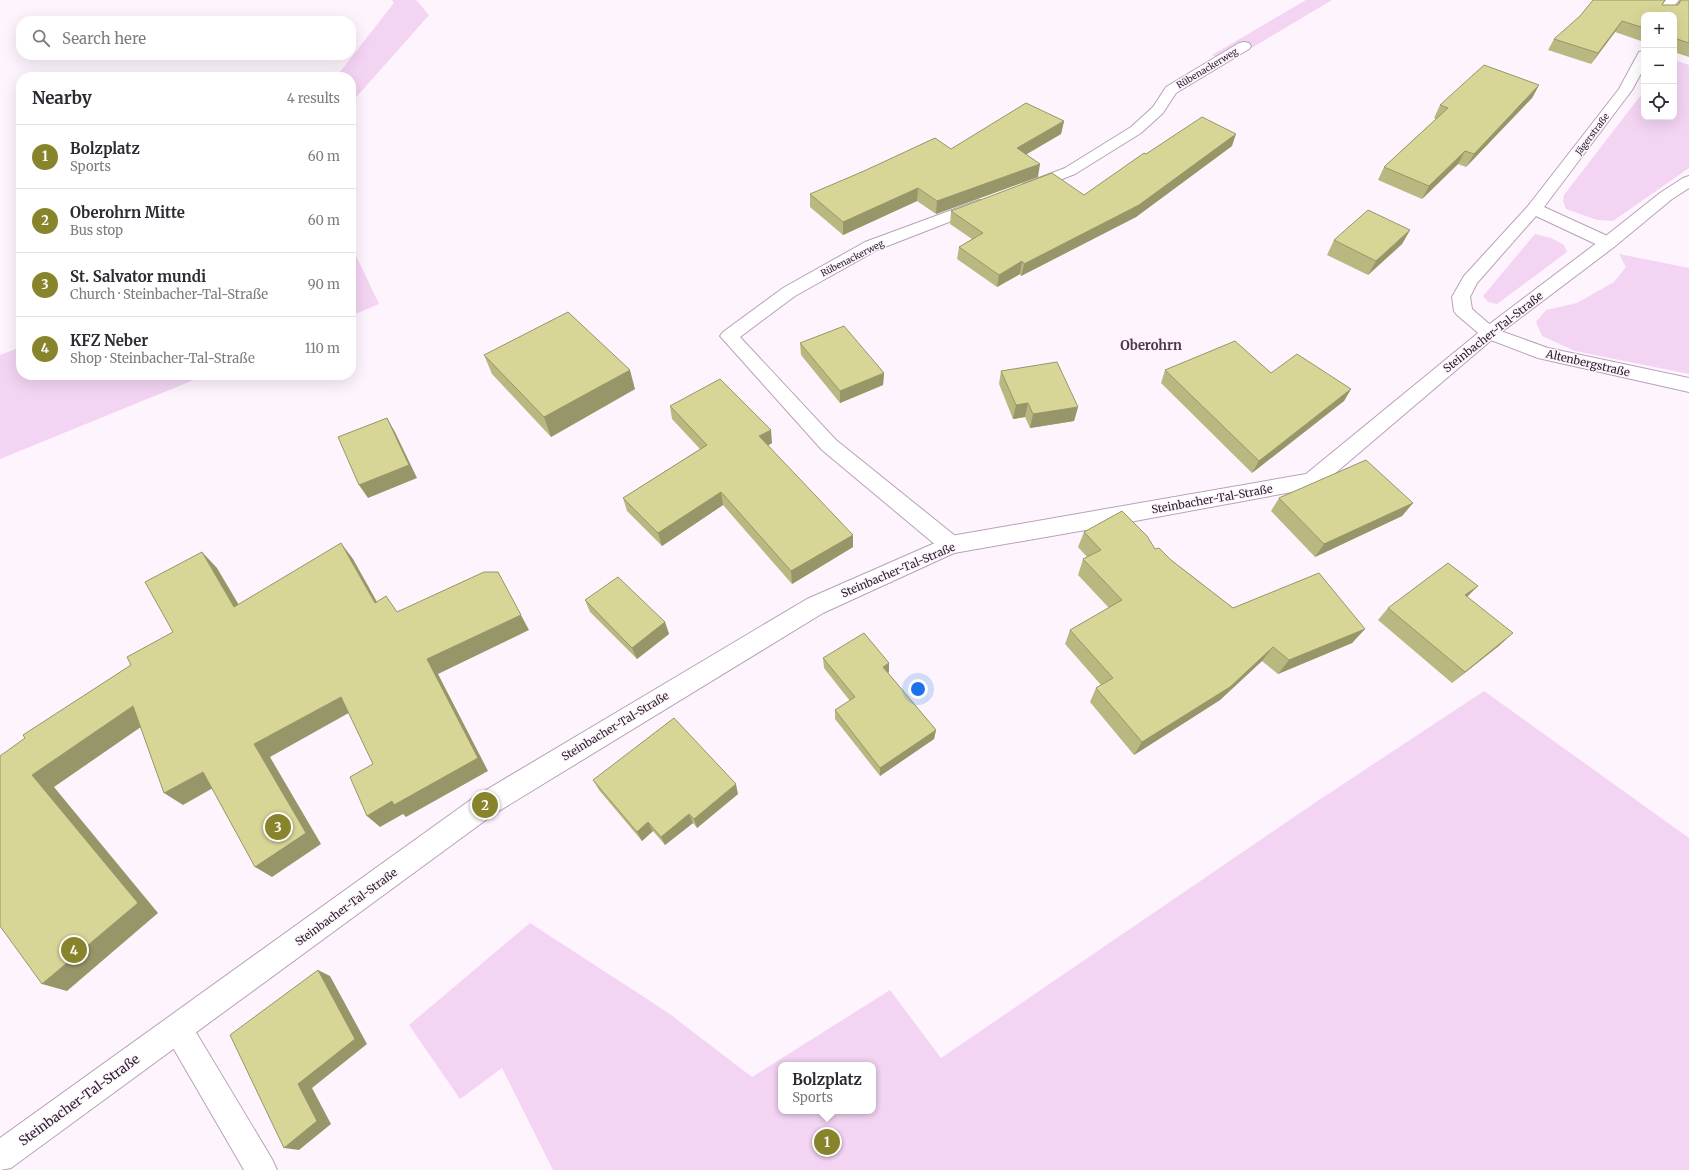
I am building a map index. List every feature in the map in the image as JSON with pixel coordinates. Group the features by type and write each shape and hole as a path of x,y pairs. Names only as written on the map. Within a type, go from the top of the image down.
{"street":[{"path":"1664,12 1673,0"},
{"name":"Rübenackerweg","path":"1013,192 1070,171 1136,130 1158,110 1171,90 1244,46"},
{"name":"Jägerstraße","path":"1489,334 1464,311 1461,297 1470,280 1534,209 1625,90 1641,61"},
{"name":"Steinbacher-Tal-Straße","path":"0,1157 485,805 815,606 951,544 1097,520 1312,481 1489,334 1608,243 1666,196 1689,181"},
{"name":"Rübenackerweg","path":"951,544 829,445 729,336 789,292 871,246 991,200"},
{"path":"1534,209 1608,243"},
{"name":"Altenbergstraße","path":"1489,334 1544,354 1689,385"},
{"path":"178,1029 261,1170"}],"shaded area":[{"path":"392,0 416,0 429,15 356,97 356,72 340,72 349,60 356,60 356,51 394,3"},
{"path":"1306,0 1332,0 1228,62 1212,55"},
{"path":"1677,61 1689,65 1689,168 1613,221 1597,220 1566,209 1563,201 1564,195 1641,95 1641,120 1677,120"},
{"path":"1535,234 1551,238 1564,245 1567,252 1497,304 1488,302 1483,296"},
{"path":"1619,254 1689,268 1689,374 1575,351 1542,336 1536,322 1546,310 1577,303 1614,282 1626,267"},
{"path":"356,256 379,304 356,314"},
{"path":"16,349 16,380 194,380 0,459 0,355"},
{"path":"1484,691 1689,838 1689,1170 553,1170 502,1068 460,1099 409,1025 530,923 667,1012 752,1077 890,990 941,1058 1316,802"}],"building":[{"path":"1593,0 1665,0 1662,5 1678,5 1681,0 1689,0 1689,43 1677,39 1677,12 1641,12 1641,27 1622,21 1598,53 1554,39 1580,16"},
{"path":"1484,65 1539,85 1474,154 1465,151 1429,186 1384,167 1448,108 1440,105"},
{"path":"1026,103 1064,121 1017,148 1040,164 937,201 918,188 843,222 810,194 935,138 951,149"},
{"path":"1202,117 1236,134 1139,205 1024,264 1022,261 999,275 959,247 983,233 951,211 1052,173 1084,195 1144,153 1146,154"},
{"path":"1368,210 1410,230 1376,261 1334,240"},
{"path":"568,312 630,370 544,417 484,355"},
{"path":"844,326 884,373 840,391 800,343"},
{"path":"1235,341 1271,373 1297,354 1351,389 1259,461 1165,370"},
{"path":"1057,362 1078,407 1033,414 1028,403 1016,405 1001,371"},
{"path":"720,379 771,430 759,436 853,535 791,571 721,492 658,533 623,498 707,445 670,406"},
{"path":"387,418 409,465 359,485 338,437"},
{"path":"1366,460 1413,503 1324,544 1279,498"},
{"path":"1122,511 1147,536 1155,549 1159,548 1171,560 1233,608 1319,573 1365,629 1289,660 1273,647 1230,687 1142,742 1096,688 1113,678 1070,630 1122,600 1083,559 1101,550 1084,532"},
{"path":"341,543 375,603 386,596 397,612 484,572 498,572 521,615 427,659 478,758 394,805 392,801 367,816 350,777 373,764 341,697 254,744 306,833 255,867 203,772 164,793 133,706 32,775 138,903 42,984 0,926 0,756 25,738 23,735 131,665 127,657 173,632 145,582 202,552 234,607"},
{"path":"1448,563 1478,586 1465,595 1513,633 1465,672 1388,608"},
{"path":"618,577 665,622 632,648 585,600"},
{"path":"864,633 889,663 883,667 936,730 880,768 835,710 855,697 823,658"},
{"path":"674,718 736,784 694,819 689,814 661,837 648,822 637,832 593,780"},
{"path":"318,970 355,1039 298,1084 317,1121 284,1148 230,1035"}],"place":[{"name":"Oberohrn Mitte","path":"485,805"},
{"name":"St. Salvator mundi","path":"278,827"},
{"name":"KFZ Neber","path":"74,950"},
{"name":"Bolzplatz","path":"827,1142"}],"district":[{"name":"Oberohrn","path":"1151,345"}]}
